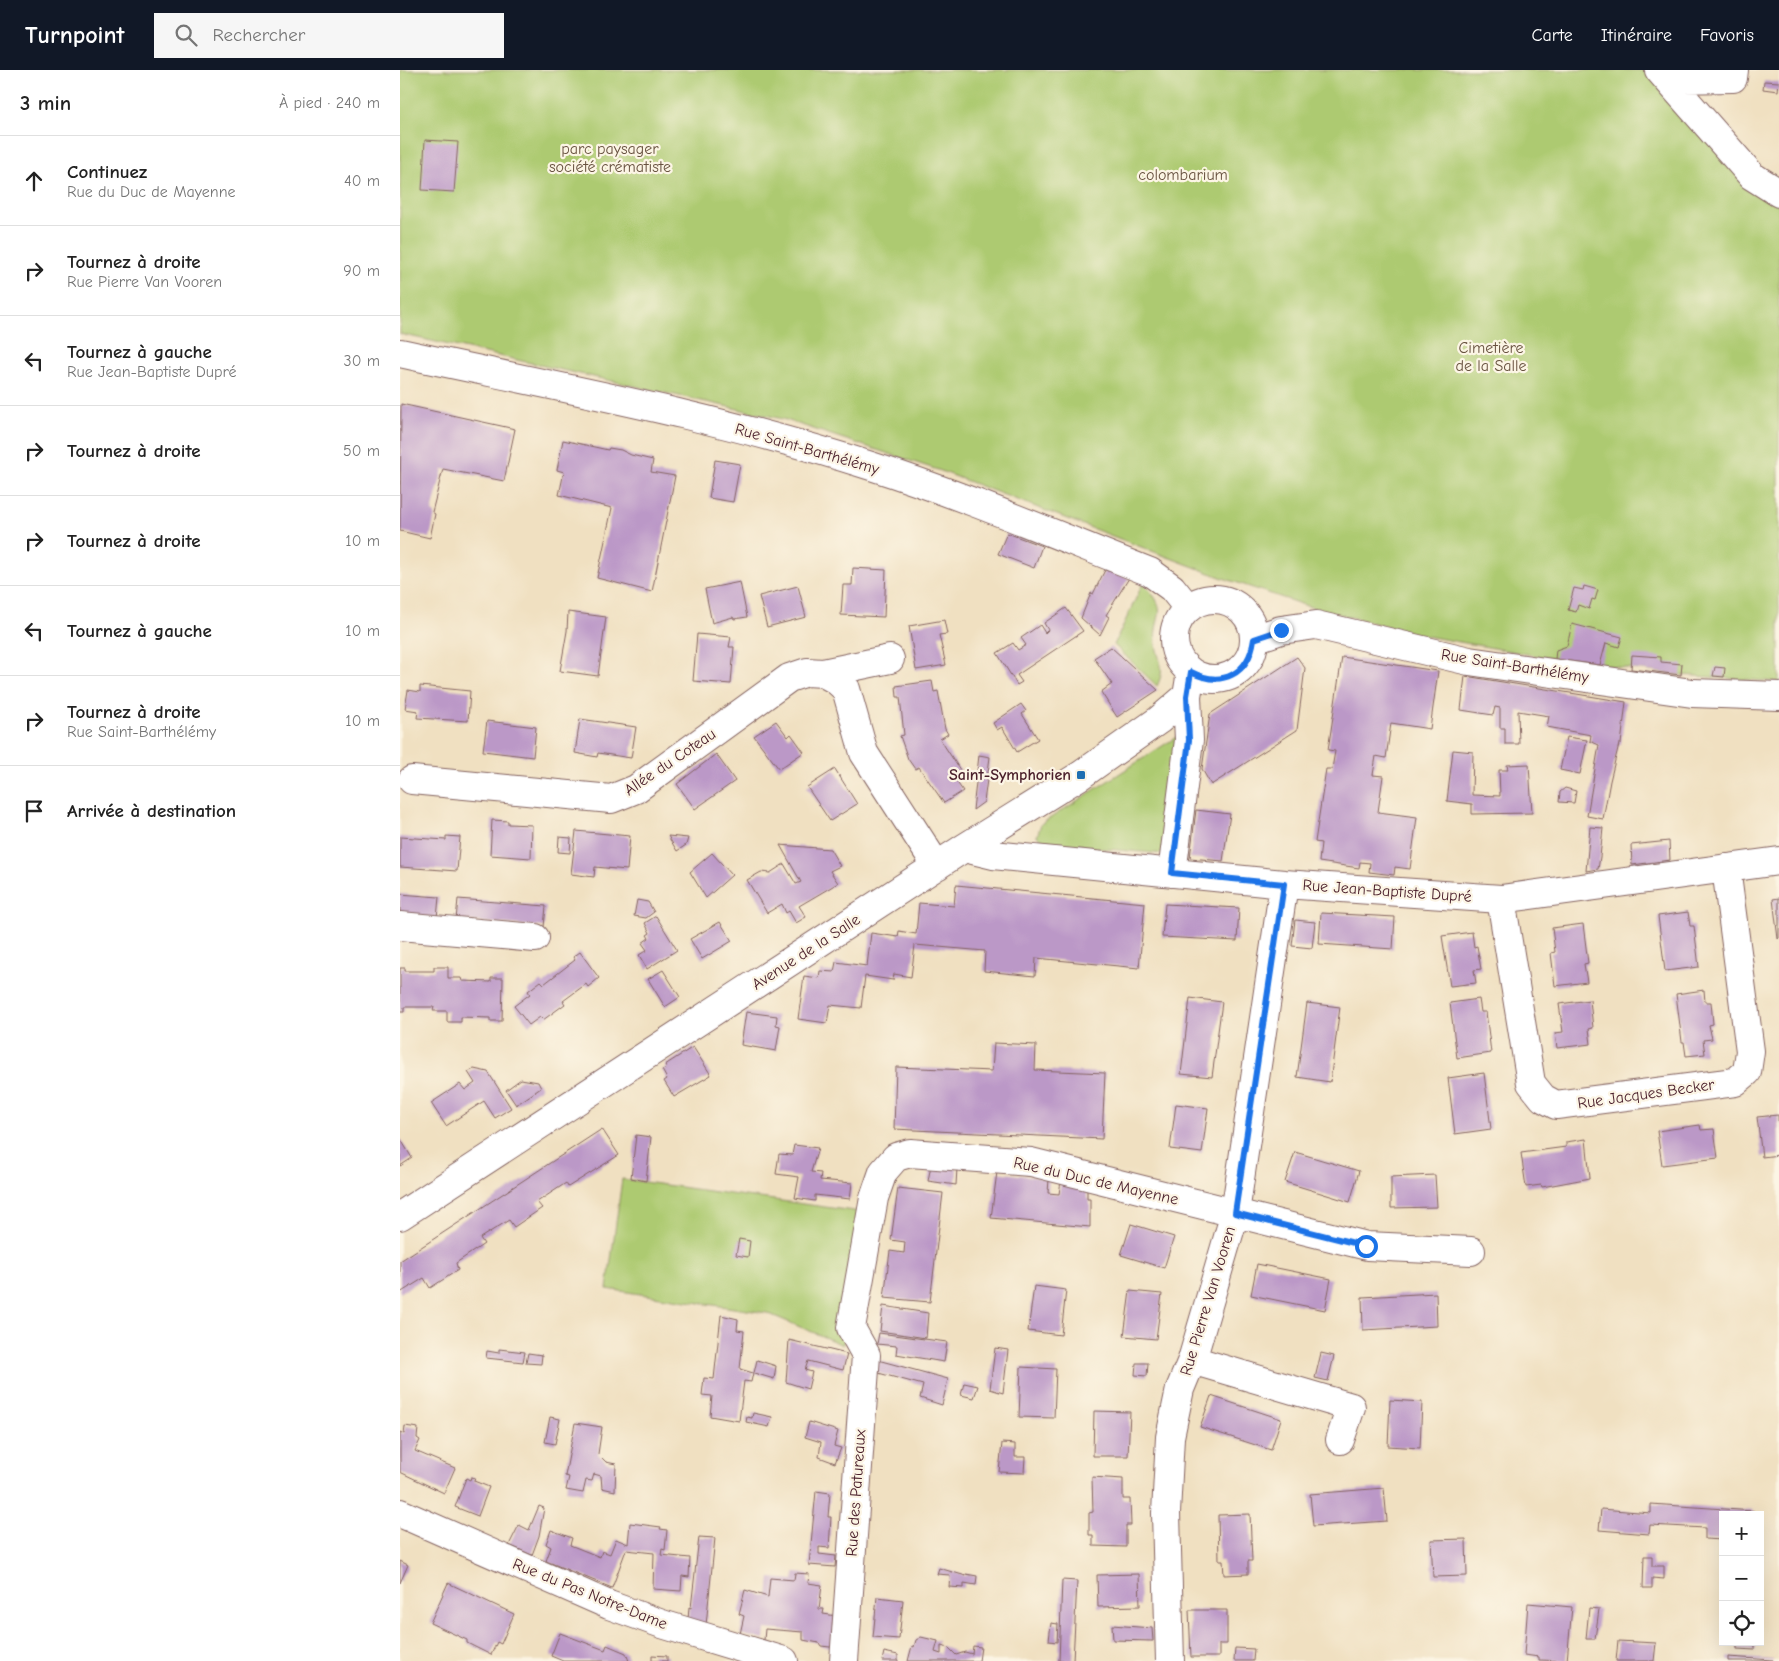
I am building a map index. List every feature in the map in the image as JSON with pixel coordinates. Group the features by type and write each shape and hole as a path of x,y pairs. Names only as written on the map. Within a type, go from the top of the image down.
{"street":[{"path":"1663,74 1733,78 1734,70"},
{"path":"1663,74 1752,176 1779,193"},
{"name":"Rue Saint-Barthélémy","path":"400,353 642,405 793,443 871,466 1150,572 1172,588 1188,608"},
{"path":"1172,873 1189,740 1189,684 1176,652 1174,640 1180,617 1188,608 1199,601 1212,598 1225,600 1237,605 1246,614 1252,626 1254,639 1252,651 1247,662 1238,671 1227,677 1202,678 1189,684"},
{"name":"Rue Saint-Barthélémy","path":"1254,639 1281,630 1316,625 1469,661 1692,693 1779,696"},
{"name":"Allée du Coteau","path":"412,780 611,799 636,789 789,678 806,672 823,673 890,659"},
{"path":"823,673 836,680 846,690 864,753 937,866"},
{"name":"Avenue de la Salle","path":"400,1216 964,848 1081,775 1159,720 1189,684"},
{"name":"Rue Jean-Baptiste Dupré","path":"964,848 993,855 1284,884 1501,899 1779,861"},
{"name":"Rue Jacques Becker","path":"1501,899 1531,1083 1543,1098 1556,1106 1735,1082 1747,1072 1750,1051 1726,868"},
{"name":"Rue Pierre Van Vooren","path":"1170,1661 1166,1513 1170,1436 1180,1390 1192,1360 1235,1213 1284,884"},
{"path":"400,926 535,938"},
{"name":"Rue du Duc de Mayenne","path":"851,1328 874,1198 883,1172 896,1157 910,1153 1031,1162 1118,1186 1366,1246 1470,1251"},
{"name":"Rue des Patureaux","path":"844,1661 866,1355 851,1328"},
{"path":"1192,1360 1350,1407 1340,1440"},
{"name":"Rue du Pas Notre-Dame","path":"400,1513 609,1605 662,1624 784,1661"}],"green space":[{"name":"Cimetière de la Salle","path":"400,70 1645,70 1679,110 1779,205 1779,682 1681,675 1555,659 1426,636 1307,606 1223,578 941,471 783,419 400,334"},
{"path":"1143,583 1152,593 1159,608 1156,645 1161,675 1157,686 1114,645"},
{"path":"1181,734 1165,854 1047,844 1037,836 1041,824"},
{"path":"622,1179 861,1212 843,1345 767,1313 607,1289"}],"building":[{"path":"1764,81 1779,82 1778,91 1763,89"},
{"path":"425,140 458,142 454,192 422,190"},
{"path":"401,404 515,429 504,481 443,469 432,512 435,514 430,538 400,531"},
{"path":"563,440 608,450 609,448 621,450 631,455 653,460 651,472 675,476 652,592 597,578 612,508 559,495 564,472 557,470"},
{"path":"715,460 740,464 733,502 709,498"},
{"path":"1007,533 1042,546 1034,568 998,554"},
{"path":"853,568 886,570 884,617 841,615 843,585 852,585"},
{"path":"1105,570 1129,578 1106,615 1109,617 1100,635 1081,618 1091,593 1093,594"},
{"path":"740,582 747,617 734,619 733,617 712,623 705,589"},
{"path":"798,586 806,617 767,627 759,596"},
{"path":"1584,586 1598,590 1595,600 1592,599 1589,609 1578,605 1576,612 1568,610 1574,588 1583,590"},
{"path":"1066,608 1083,631 1017,675 1022,682 1017,685 997,653 1013,643 1018,650 1026,645 1021,638 1040,625 1045,633 1048,630 1044,623"},
{"path":"568,612 606,617 598,676 560,671 567,631"},
{"path":"944,620 947,634 939,635 946,665 916,670 909,626"},
{"path":"1572,624 1622,637 1619,647 1606,643 1600,665 1555,659 1556,650 1567,646"},
{"path":"697,634 731,637 729,647 734,647 731,684 693,681"},
{"path":"1111,647 1158,690 1117,717 1101,692 1112,684 1094,658"},
{"path":"1632,655 1661,657 1661,662 1682,664 1681,675 1631,669"},
{"path":"1297,657 1305,668 1297,730 1211,785 1202,769 1210,714"},
{"path":"1342,657 1438,671 1430,729 1391,723 1386,758 1376,756 1373,775 1383,776 1378,812 1417,817 1410,869 1395,867 1394,875 1369,872 1370,863 1360,862 1359,868 1319,862 1321,843 1315,842 1326,769 1332,769 1335,751 1328,750"},
{"path":"1715,667 1725,668 1724,677 1713,676"},
{"path":"1465,676 1626,702 1621,744 1619,744 1610,781 1603,819 1587,816 1599,745 1590,741 1591,735 1547,727 1549,716 1518,711 1519,744 1505,744 1505,728 1500,728 1500,708 1495,707 1493,715 1461,710"},
{"path":"932,681 934,692 938,691 945,729 948,734 940,739 964,776 956,781 963,791 944,803 919,767 915,769 908,759 900,736 904,735 900,697 897,697 896,686"},
{"path":"420,686 470,691 468,721 417,718 418,711 405,709 408,690 420,692"},
{"path":"1021,704 1026,711 1022,714 1038,739 1017,752 1002,727 997,730 993,723"},
{"path":"580,719 636,727 631,758 598,753 597,757 575,753"},
{"path":"487,721 536,727 533,757 483,751"},
{"path":"776,721 788,737 791,734 804,752 779,769 754,736"},
{"path":"1567,737 1587,740 1580,774 1560,770"},
{"path":"1453,750 1473,752 1472,795 1500,796 1499,770 1508,770 1507,765 1529,764 1532,813 1472,814 1472,804 1447,801"},
{"path":"716,754 735,781 695,809 677,784"},
{"path":"979,755 990,757 984,802 973,810"},
{"path":"835,769 857,804 830,821 807,787"},
{"path":"1565,788 1576,791 1574,803 1559,802 1560,792"},
{"path":"1196,810 1230,814 1223,861 1190,858"},
{"path":"492,820 508,821 508,824 532,825 531,858 490,855"},
{"path":"1590,827 1603,828 1598,869 1586,871"},
{"path":"576,831 630,836 627,870 595,867 594,877 571,874"},
{"path":"446,836 460,837 457,871 400,867 400,837 446,840"},
{"path":"668,836 688,838 686,845 677,851"},
{"path":"559,837 571,838 570,853 558,852"},
{"path":"1669,841 1670,860 1632,865 1631,845"},
{"path":"780,845 830,849 840,866 830,871 838,883 799,906 806,917 796,923 789,911 786,913 782,904 767,913 747,880 761,872 770,873 784,864 796,884 801,882"},
{"path":"712,853 732,875 706,898 690,872"},
{"path":"956,885 1145,903 1139,968 1036,958 1035,976 984,971 985,951 915,945 911,977 894,974 893,980 865,976 861,1008 830,1005 827,1023 798,1019 804,976 819,978 820,971 834,972 836,962 867,966 871,933 898,937 899,931 916,934 919,903 954,906"},
{"path":"400,894 439,897 437,918 400,915"},
{"path":"1779,898 1779,938 1778,939 1773,899"},
{"path":"458,899 546,906 544,927 456,920"},
{"path":"637,900 648,902 654,912 646,918 634,916"},
{"path":"1165,904 1239,908 1237,941 1162,937"},
{"path":"1688,912 1690,926 1694,926 1699,967 1665,971 1658,916"},
{"path":"1321,913 1395,917 1393,949 1319,944"},
{"path":"656,916 677,950 647,969 639,955 647,950 642,943 649,938 647,935 650,933 645,923"},
{"path":"1295,920 1315,922 1312,948 1292,946"},
{"path":"720,922 732,941 702,959 690,939"},
{"path":"1583,924 1588,963 1584,964 1587,982 1555,986 1551,953 1555,952 1552,928"},
{"path":"1472,932 1474,947 1477,946 1481,969 1474,970 1476,983 1450,986 1442,936"},
{"path":"580,952 599,978 588,987 586,984 563,1001 565,1004 543,1020 540,1017 529,1025 514,1006 530,994 528,991 541,981 544,984 575,960 573,957"},
{"path":"434,967 448,967 448,978 461,978 462,981 491,982 491,978 503,978 502,1021 490,1021 490,1018 461,1017 461,1022 447,1022 447,1011 433,1011 434,1007 404,1007 404,1012 400,1012 400,968 405,968 405,971 434,971"},
{"path":"663,970 680,997 665,1007 648,979"},
{"path":"1704,990 1705,1002 1711,1002 1713,1024 1709,1025 1712,1039 1703,1040 1705,1054 1686,1056 1684,1042 1682,1042 1676,994"},
{"path":"1190,998 1222,1002 1212,1077 1181,1074"},
{"path":"1479,999 1481,1012 1486,1012 1491,1053 1457,1058 1450,1003"},
{"path":"1590,1000 1593,1028 1589,1029 1591,1044 1557,1048 1555,1033 1563,1032 1559,1004"},
{"path":"1307,1003 1340,1007 1330,1082 1297,1077"},
{"path":"746,1012 777,1016 776,1025 780,1026 776,1051 741,1045"},
{"path":"994,1043 1036,1045 1035,1070 1105,1073 1102,1139 894,1129 896,1067 992,1071"},
{"path":"693,1047 711,1075 674,1097 664,1081 667,1079 662,1070 667,1068 665,1065"},
{"path":"474,1069 488,1072 511,1108 495,1118 484,1101 446,1126 431,1103 460,1084 465,1090 475,1083 468,1072"},
{"path":"1484,1073 1491,1129 1455,1134 1448,1078"},
{"path":"521,1079 538,1082 541,1088 516,1105 506,1090"},
{"path":"1176,1104 1208,1108 1202,1153 1170,1149"},
{"path":"1778,1115 1779,1155 1762,1157 1757,1117"},
{"path":"1700,1125 1701,1130 1714,1129 1718,1158 1662,1165 1657,1131"},
{"path":"602,1129 619,1155 568,1187 566,1183 537,1202 542,1208 514,1227 509,1220 480,1238 484,1244 456,1263 458,1270 430,1288 424,1278 400,1293 400,1261"},
{"path":"636,1135 651,1137 646,1181 631,1178"},
{"path":"400,1138 412,1158 400,1166"},
{"path":"1586,1139 1590,1178 1542,1187 1541,1185 1526,1187 1521,1153 1566,1147 1566,1142"},
{"path":"794,1145 818,1148 811,1172 821,1173 820,1180 852,1183 850,1199 815,1195 815,1201 795,1198 799,1177 776,1174 779,1154 792,1155"},
{"path":"1295,1152 1359,1171 1350,1202 1285,1182"},
{"path":"931,1165 957,1168 956,1185 928,1181"},
{"path":"997,1172 1049,1179 1048,1193 1059,1194 1061,1181 1087,1189 1087,1199 1090,1199 1090,1227 991,1218"},
{"path":"1435,1175 1437,1207 1391,1208 1391,1177"},
{"path":"898,1188 943,1193 930,1302 884,1298 890,1251 904,1253 905,1242 891,1240"},
{"path":"1131,1224 1174,1237 1164,1268 1121,1255"},
{"path":"739,1239 750,1241 748,1257 736,1255"},
{"path":"1257,1264 1331,1279 1325,1310 1251,1295"},
{"path":"1034,1286 1066,1290 1061,1335 1028,1331"},
{"path":"1130,1291 1162,1294 1156,1339 1124,1336"},
{"path":"1436,1293 1437,1326 1363,1330 1362,1297"},
{"path":"883,1306 928,1313 926,1338 880,1331"},
{"path":"721,1315 738,1319 737,1330 744,1331 740,1369 753,1373 751,1382 744,1381 739,1421 710,1416 712,1396 702,1395 704,1378 714,1379"},
{"path":"879,1333 947,1342 944,1362 896,1354 897,1346 877,1344"},
{"path":"789,1340 847,1354 843,1370 808,1361 805,1370 812,1372 808,1389 786,1382"},
{"path":"995,1348 1008,1350 1003,1393 990,1389"},
{"path":"499,1349 525,1352 523,1362 486,1358 487,1351 499,1353"},
{"path":"528,1353 542,1355 541,1364 526,1363"},
{"path":"1321,1353 1334,1356 1328,1381 1315,1378"},
{"path":"874,1359 948,1379 942,1405 920,1398 923,1385 871,1371"},
{"path":"757,1360 776,1366 774,1379 754,1373"},
{"path":"1136,1363 1148,1363 1147,1376 1135,1375"},
{"path":"1021,1367 1056,1369 1054,1418 1019,1417"},
{"path":"964,1383 978,1386 974,1398 961,1395"},
{"path":"1211,1396 1281,1419 1271,1450 1200,1427"},
{"path":"1390,1400 1422,1402 1420,1448 1388,1446"},
{"path":"1094,1411 1130,1412 1128,1456 1093,1456"},
{"path":"753,1413 772,1417 769,1427 746,1422 747,1417 752,1418"},
{"path":"550,1417 560,1419 555,1444 545,1442"},
{"path":"809,1422 838,1431 834,1446 841,1448 835,1463 819,1457 821,1442 805,1437"},
{"path":"575,1423 602,1427 598,1454 606,1462 616,1464 615,1491 602,1488 601,1476 594,1474 592,1481 586,1480 583,1493 566,1490 569,1477 565,1476"},
{"path":"405,1426 418,1428 417,1438 420,1440 415,1451 455,1468 444,1493 400,1472 400,1432 404,1434"},
{"path":"1002,1443 1015,1444 1015,1457 1025,1457 1024,1473 999,1472"},
{"path":"471,1477 475,1478 474,1481 489,1487 478,1516 455,1507 466,1478 470,1480"},
{"path":"1092,1477 1123,1479 1123,1499 1130,1499 1131,1525 1126,1525 1126,1547 1093,1546 1093,1535 1089,1535 1089,1513 1093,1512"},
{"path":"1384,1488 1387,1521 1313,1526 1310,1494"},
{"path":"816,1491 830,1493 828,1517 831,1517 829,1548 819,1547 819,1554 836,1556 835,1567 809,1565"},
{"path":"1651,1504 1754,1511 1719,1511 1719,1540 1705,1539 1705,1528 1650,1525 1649,1534 1599,1530 1601,1509 1651,1513"},
{"path":"539,1506 544,1508 539,1536 532,1555 509,1545 519,1525 529,1530"},
{"path":"1250,1514 1252,1561 1248,1561 1248,1574 1224,1575 1223,1561 1219,1561 1218,1515"},
{"path":"630,1523 661,1527 660,1529 667,1530 665,1550 662,1549 661,1555 690,1558 689,1577 682,1576 681,1591 653,1589 654,1553 626,1550 612,1588 546,1561 551,1547 546,1544 551,1530 572,1538 570,1545 600,1557 602,1551 610,1554 616,1539 628,1544"},
{"path":"699,1537 715,1538 706,1625 688,1620"},
{"path":"1466,1539 1467,1576 1433,1577 1431,1540"},
{"path":"1644,1556 1652,1556 1652,1566 1664,1566 1664,1579 1652,1578 1652,1588 1643,1588"},
{"path":"400,1561 408,1565 400,1583"},
{"path":"939,1568 966,1576 966,1574 977,1576 976,1585 964,1583 964,1588 949,1587 950,1575 937,1574"},
{"path":"795,1573 809,1574 808,1583 822,1585 819,1609 824,1609 823,1614 837,1616 835,1643 830,1647 803,1640 803,1632 765,1629 764,1640 740,1634 744,1616 739,1614 745,1590 768,1597 770,1578 794,1580"},
{"path":"1139,1574 1140,1606 1098,1607 1097,1575"},
{"path":"1062,1580 1077,1581 1073,1661 1059,1661"},
{"path":"448,1583 514,1614 501,1644 497,1642 491,1655 467,1643 467,1640 430,1623"},
{"path":"877,1597 903,1600 899,1639 873,1637"},
{"path":"1528,1603 1572,1607 1567,1661 1539,1660 1539,1657 1524,1655"},
{"path":"1589,1608 1599,1609 1595,1639 1586,1639"},
{"path":"1189,1610 1227,1610 1227,1644 1219,1644 1219,1657 1191,1657"},
{"path":"1051,1623 1058,1624 1057,1642 1049,1641"},
{"path":"1112,1625 1152,1628 1153,1641 1113,1640"},
{"path":"560,1633 605,1650 607,1645 626,1653 629,1661 563,1661 551,1656"},
{"path":"921,1637 938,1641 935,1652 941,1654 941,1646 949,1648 956,1655 965,1652 972,1654 973,1646 981,1647 979,1661 908,1661 912,1646 914,1647 916,1640"},
{"path":"1618,1641 1656,1643 1654,1661 1616,1661"},
{"path":"1737,1646 1755,1646 1755,1650 1737,1649"},
{"path":"1235,1648 1254,1649 1253,1661 1234,1661"},
{"path":"884,1652 898,1655 898,1661 882,1661"},
{"path":"652,1655 667,1656 667,1661 652,1661"},
{"path":"1728,1657 1773,1660 1773,1661 1728,1661"}],"place":[{"name":"Saint-Symphorien","path":"1081,775"}],"route":[{"path":"1281,630 1254,639 1252,651 1247,662 1238,671 1227,677 1202,678 1191,672 1187,692 1189,740 1172,873 1284,884 1235,1213 1366,1246"}],"park label":[{"name":"parc paysager société crématiste","path":"610,158"},
{"name":"colombarium","path":"1183,175"}]}
